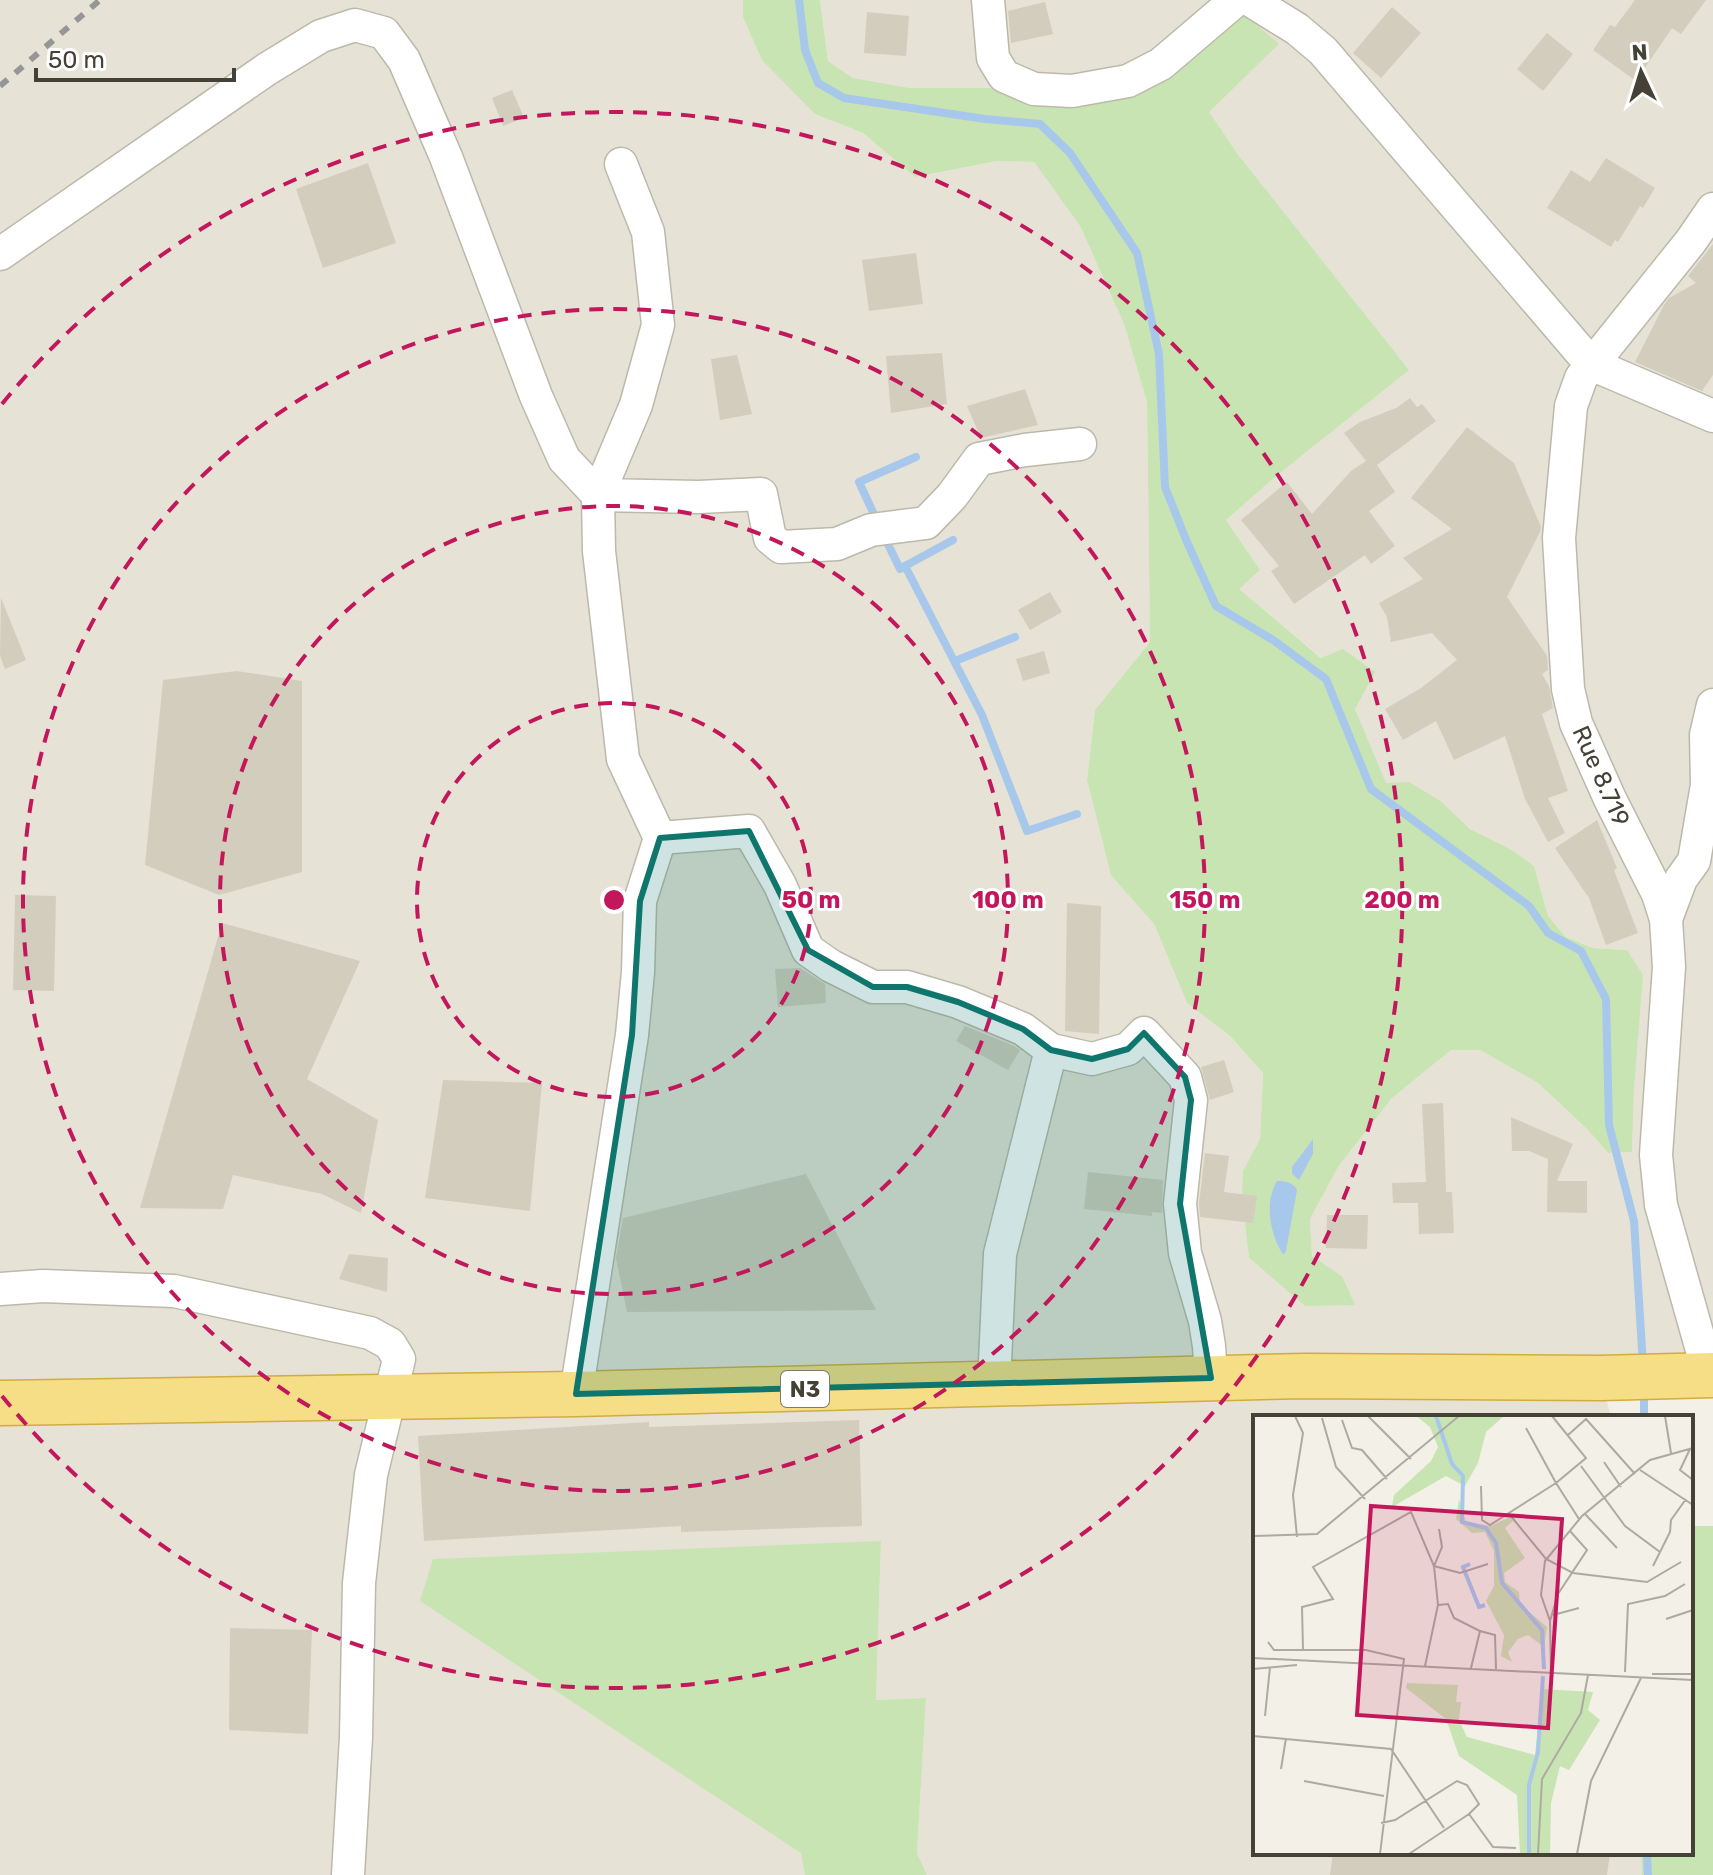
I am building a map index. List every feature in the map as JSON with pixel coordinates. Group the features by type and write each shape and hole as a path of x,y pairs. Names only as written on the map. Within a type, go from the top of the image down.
{"highway":[{"name":"N3","path":"0,1403 576,1394 1305,1376 1702,1376"}],"street":[{"path":"988,0 993,58 1004,76 1034,89 1072,91 1128,81 1161,64 1236,0"},
{"path":"1250,0 1297,29 1323,51 1591,364 1713,416"},
{"path":"0,254 267,69 321,36 355,25 384,33 404,60 446,157 536,396 564,459 598,495 699,497 761,494 770,538 781,547 837,544 871,530 926,523 952,496 979,459 1080,444"},
{"path":"576,1394 632,1035 640,901 660,838 623,759 599,551 598,495 636,405 658,325 648,232 621,164"},
{"name":"Rue 8.719","path":"1702,1376 1661,1205 1656,1155 1669,967 1666,919 1658,894 1576,723 1568,689 1559,538 1571,406 1581,378 1713,209"},
{"path":"1666,919 1681,879 1704,857 1706,735 1713,705"},
{"path":"660,838 749,831 780,885 808,950 831,966 873,987 907,987 971,1007 1023,1029 1051,1050 1092,1059 1128,1049 1144,1033 1185,1077 1191,1100 1180,1204 1185,1253 1205,1321 1211,1378"},
{"path":"994,1384 1000,1254 1051,1050"},
{"path":"0,1289 43,1286 174,1291 370,1333 390,1344 399,1359 371,1475 359,1583 356,1737 348,1875"}],"highlighted area":[{"path":"749,831 808,950 873,987 907,987 958,1002 1023,1029 1051,1050 1092,1059 1128,1049 1144,1033 1185,1077 1191,1100 1180,1204 1211,1378 576,1394 632,1035 640,901 660,838"}],"shaded area":[{"path":"0,0 743,0 743,17 815,114 863,133 915,177 997,161 1034,162 1080,226 1124,324 1147,402 1150,642 1095,710 1087,780 1111,874 1154,924 1187,1003 1230,1036 1263,1073 1260,1139 1243,1171 1249,1258 1305,1306 1342,1276 1312,1256 1310,1219 1338,1167 1391,1099 1451,1050 1480,1050 1538,1083 1608,1153 1632,1152 1634,1089 1627,950 1593,948 1566,937 1548,916 1534,866 1512,850 1470,829 1442,802 1386,784 1355,709 1322,658 1238,589 1260,570 1226,520 1281,472 1239,156 1208,112 1279,44 1080,107 993,88 910,88 853,78 828,61 820,0 1713,0 1713,1375 1601,1379 1610,1415 1253,1415 1253,1855 1641,1855 1642,1875 927,1875 917,1853 926,1698 876,1700 881,1541 802,1853 805,1875 0,1875"}],"green space":[{"path":"743,0 820,0 828,61 853,78 910,88 993,88 1080,107 1152,83 1242,12 1279,44 1209,112 1239,156 1409,370 1226,520 1260,570 1239,589 1321,658 1343,649 1375,672 1355,709 1386,783 1409,782 1442,802 1470,829 1512,850 1534,866 1548,916 1566,937 1593,948 1627,950 1643,975 1632,1152 1608,1153 1538,1083 1480,1050 1451,1050 1391,1099 1338,1167 1310,1219 1312,1256 1342,1276 1355,1305 1305,1306 1249,1258 1242,1196 1243,1171 1260,1139 1263,1073 1230,1036 1187,1003 1154,924 1111,875 1087,780 1095,710 1150,642 1147,402 1124,324 1080,226 1034,162 997,161 915,177 863,133 815,114 762,60 743,17"},
{"path":"1693,1526 1713,1526 1713,1875 1642,1875 1641,1855 1693,1855"},
{"path":"881,1541 876,1700 926,1698 917,1853 927,1875 805,1875 801,1853 420,1601 433,1559"}],"water":[{"path":"1313,1139 1313,1154 1299,1180 1292,1174 1292,1167"},
{"path":"1277,1181 1288,1182 1297,1190 1284,1254 1274,1237 1270,1217 1271,1198"}],"building":[{"path":"1635,0 1706,0 1681,34 1672,28 1636,81 1593,50 1610,25 1615,27"},
{"path":"1045,2 1053,34 1011,43 1008,11"},
{"path":"1392,7 1421,33 1381,78 1353,53"},
{"path":"867,12 909,16 906,56 864,53"},
{"path":"1547,33 1573,54 1543,91 1517,69"},
{"path":"512,90 524,118 503,126 492,98"},
{"path":"1606,158 1655,188 1618,242 1615,240 1611,247 1547,208 1571,170 1590,182"},
{"path":"368,163 396,243 323,268 296,189"},
{"path":"1713,244 1713,375 1702,391 1635,362 1669,298 1696,283 1688,276"},
{"path":"916,253 923,304 869,311 862,260"},
{"path":"942,353 947,404 891,413 886,356"},
{"path":"737,355 752,414 720,420 711,359"},
{"path":"1025,389 1038,425 981,438 967,406"},
{"path":"1410,398 1417,407 1422,404 1436,421 1377,465 1395,492 1369,511 1395,546 1371,564 1365,555 1294,604 1271,571 1279,566 1241,520 1287,482 1312,514 1351,471 1366,461 1344,433"},
{"path":"1467,427 1514,463 1541,527 1507,597 1547,656 1548,670 1542,674 1549,686 1553,708 1542,714 1568,791 1548,798 1565,833 1548,842 1525,799 1505,736 1454,760 1436,721 1403,740 1385,709 1421,688 1457,660 1432,633 1391,642 1387,617 1379,603 1423,579 1403,558 1452,529 1411,498"},
{"path":"1050,592 1062,612 1030,630 1018,610"},
{"path":"1,598 26,660 5,669 0,656"},
{"path":"1044,651 1050,673 1023,681 1016,659"},
{"path":"237,671 302,681 302,872 219,895 145,865 163,680"},
{"path":"1597,820 1617,868 1614,870 1638,933 1606,945 1589,898 1555,848"},
{"path":"15,895 56,896 54,991 13,990"},
{"path":"1067,903 1101,906 1099,1034 1065,1031"},
{"path":"222,923 360,961 307,1079 378,1120 361,1213 322,1194 233,1175 223,1209 140,1208"},
{"path":"800,968 825,984 826,1003 778,1007 775,969"},
{"path":"965,1026 1020,1050 1008,1070 956,1041"},
{"path":"1224,1060 1234,1092 1210,1100 1201,1067"},
{"path":"443,1080 542,1083 530,1211 425,1198"},
{"path":"1443,1103 1446,1192 1452,1192 1454,1233 1419,1234 1418,1203 1393,1203 1392,1183 1426,1182 1422,1104"},
{"path":"1511,1117 1573,1144 1557,1181 1587,1181 1587,1213 1547,1212 1548,1159 1529,1151 1512,1151"},
{"path":"1205,1153 1229,1156 1224,1192 1257,1196 1253,1223 1200,1217"},
{"path":"1088,1172 1163,1180 1162,1213 1152,1212 1152,1216 1084,1209"},
{"path":"806,1174 876,1310 627,1312 616,1258 623,1218"},
{"path":"1327,1215 1368,1215 1367,1249 1326,1248"},
{"path":"349,1254 388,1258 387,1292 339,1279"},
{"path":"859,1420 862,1526 681,1532 681,1526 424,1541 418,1436 649,1422 649,1427"},
{"path":"230,1628 312,1630 308,1734 229,1730"},
{"path":"1333,1855 1610,1855 1607,1875 1330,1875"}],"waterway":[{"path":"799,0 805,50 818,83 844,98 1040,124 1070,153 1137,253 1159,354 1165,487 1216,606 1273,640 1326,679 1371,789 1529,906 1548,933 1581,951 1606,999 1609,1125 1634,1221 1643,1365"},
{"path":"878,523 859,482 916,457"},
{"path":"884,536 900,569 905,566 982,715 1027,831 1077,814"},
{"path":"905,566 953,540"},
{"path":"955,661 1015,637"},
{"path":"1644,1390 1644,1415"},
{"path":"1647,1855 1648,1875"}],"railway":[{"path":"0,86 100,0"}]}
